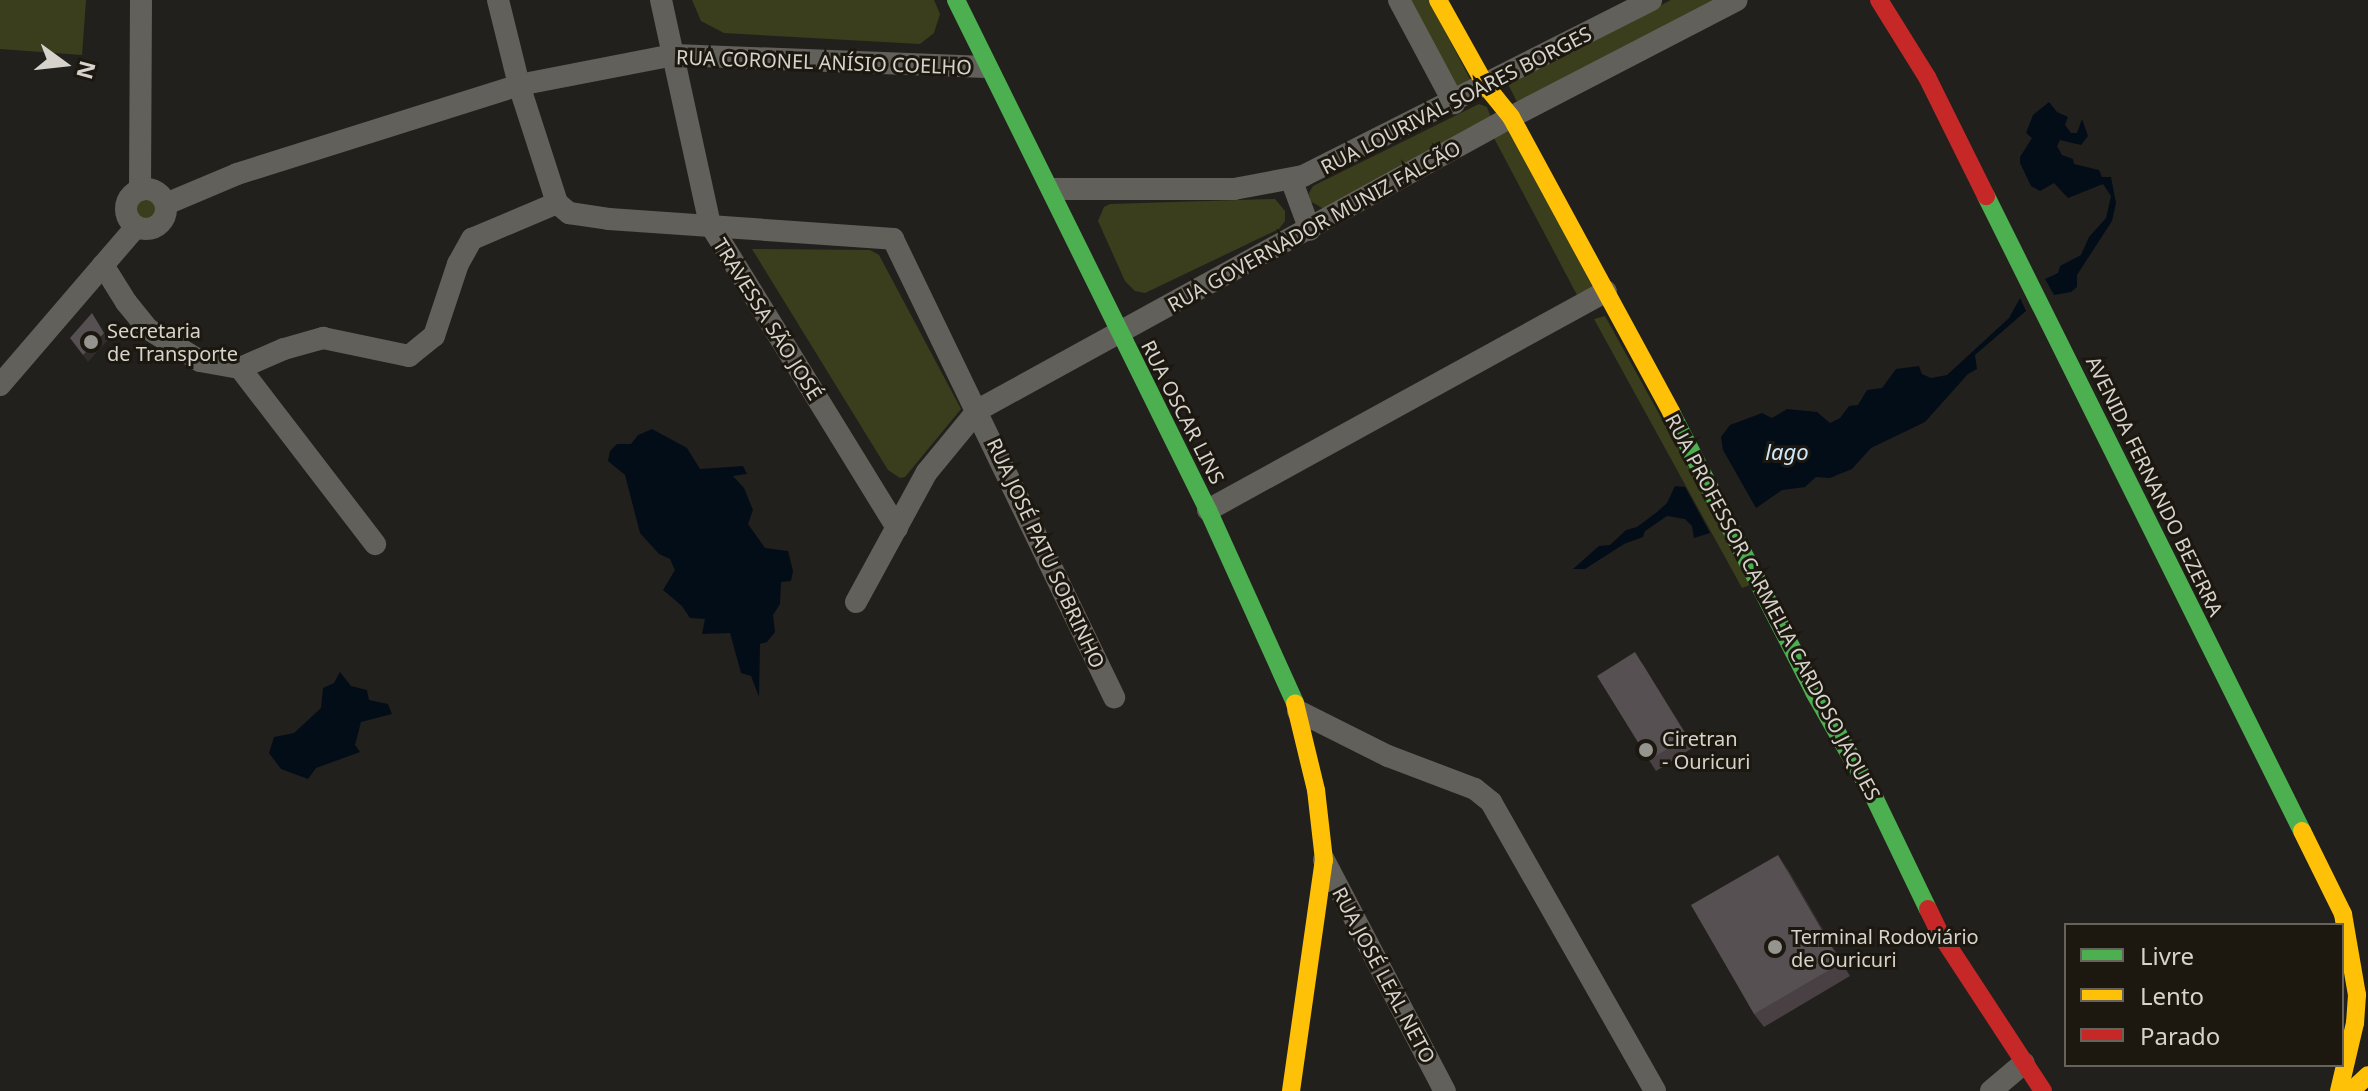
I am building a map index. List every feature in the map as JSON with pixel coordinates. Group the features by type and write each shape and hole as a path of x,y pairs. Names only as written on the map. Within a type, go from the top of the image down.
{"main road":[{"name":"RUA OSCAR LINS","path":"956,0 986,67 1052,189 1208,510 1298,711 1316,790 1324,860 1291,1091"},
{"name":"RUA PROFESSOR CARMELIA CARDOSO JAQUES","path":"1438,0 1486,86 1511,117 1606,291 1757,572 1814,692 1874,797 1939,932 2043,1091"},
{"name":"AVENIDA FERNANDO BEZERRA","path":"1879,0 1927,77 2343,914"},
{"name":"AVENIDA FERNANDO BEZERRA","path":"1902,0 1927,77"},
{"path":"2343,914 2368,933"},
{"path":"2339,1091 2355,1023 2357,995 2343,914"},
{"path":"2351,1091 2368,1075"}],"street":[{"path":"140,190 141,0"},
{"path":"498,0 519,85 557,203 569,213 589,218 710,224"},
{"name":"TRAVESSA SÃO JOSÉ","path":"661,0 710,224 897,528"},
{"path":"1399,0 1454,103"},
{"name":"RUA LOURIVAL SOARES BORGES","path":"1052,189 1256,187 1291,179 1330,166 1651,0"},
{"name":"RUA GOVERNADOR MUNIZ FALCÃO","path":"856,602 927,472 978,410 1310,230 1703,8 1737,0"},
{"name":"RUA CORONEL ANÍSIO COELHO","path":"166,204 237,174 519,85 674,55 986,67"},
{"path":"1291,179 1310,230"},
{"path":"0,385 136,227 156,227 165,217 166,204 159,193 140,190 130,197 126,211 136,227"},
{"path":"103,265 134,314 166,343 200,361 240,368 284,349 323,338 409,356 434,336 458,264 472,239 557,203"},
{"name":"RUA JOSÉ PATU SOBRINHO","path":"710,224 893,239 1114,697"},
{"path":"1208,510 1606,291"},
{"path":"240,368 375,544"},
{"path":"1298,711 1388,756 1475,789 1491,802 1655,1091"},
{"name":"RUA JOSÉ LEAL NETO","path":"1324,860 1445,1091"},
{"path":"1991,1091 2024,1063"}],"green space":[{"path":"0,0 86,0 82,55 0,49"},
{"path":"692,0 934,0 940,14 934,33 920,44 724,33 701,21"},
{"path":"1408,0 1429,0 1472,83 1456,87"},
{"path":"1671,0 1717,0 1517,102 1508,84"},
{"path":"1479,104 1487,107 1492,120 1324,209 1310,201 1309,193 1313,186"},
{"path":"1510,130 1593,288 1577,295 1494,138"},
{"path":"147,197 158,204 159,209 152,220 147,221 136,214 135,209 142,198"},
{"path":"1275,199 1285,211 1285,221 1279,229 1145,293 1135,291 1125,281 1098,221 1104,207 1110,204"},
{"path":"752,249 870,250 879,255 961,409 905,477 900,478 888,470"},
{"path":"1605,316 1753,584 1742,588 1594,319"}],"water":[{"path":"2049,102 2057,112 2068,117 2065,125 2071,133 2077,133 2082,119 2088,136 2081,145 2060,140 2057,146 2062,155 2073,159 2074,164 2099,170 2102,177 2111,177 2116,203 2112,221 2077,275 2077,287 2071,292 2054,295 2045,279 2058,273 2060,266 2081,255 2089,237 2106,218 2111,196 2103,184 2068,198 2054,183 2040,191 2031,186 2020,157 2032,138 2026,133 2033,115"},
{"name":"lago","path":"2020,298 2026,311 1975,355 1977,369 1968,374 1925,422 1871,448 1852,469 1830,478 1816,477 1805,487 1782,490 1756,508 1723,450 1721,437 1730,425 1762,413 1772,418 1787,409 1817,412 1830,423 1840,418 1849,406 1858,405 1867,390 1882,388 1896,369 1919,366 1922,374 1931,378 1947,375 2009,318"},
{"path":"652,429 687,448 700,469 743,466 747,474 733,476 744,488 753,510 748,524 765,548 788,551 793,571 791,581 781,582 780,604 773,615 775,632 767,642 760,644 759,697 751,676 741,673 730,633 702,634 705,619 690,618 682,606 663,590 675,570 670,559 659,554 640,533 625,475 608,461 610,451 617,444 631,444 638,435"},
{"path":"1675,486 1685,487 1710,533 1694,538 1692,526 1685,519 1667,516 1645,531 1643,537 1624,544 1585,569 1573,569 1599,546 1610,545 1626,530 1637,527 1657,512 1667,503"},
{"path":"340,672 351,686 367,690 369,700 388,704 392,714 361,722 355,745 360,752 316,768 308,779 281,769 269,753 274,737 294,733 321,708 323,688 334,683"}],"building":[{"name":"Secretaria de Transporte","path":"92,313 104,333 83,355 70,338"},
{"path":"1635,652 1687,737 1649,760 1597,676"},
{"name":"Terminal Rodoviário de Ouricuri","path":"1778,855 1841,963 1754,1014 1691,905"}],"traffic: fast":[{"path":"956,0 1208,510 1295,703"},
{"path":"1986,196 2302,831"},
{"path":"1671,412 1814,692 1874,797 1928,909"}],"traffic: slow":[{"path":"1438,0 1486,86 1511,117 1671,412"},
{"path":"1291,1091 1324,860 1316,790 1295,703"},
{"path":"2302,831 2343,914 2357,995 2355,1023 2339,1091"},
{"path":"2351,1091 2368,1075"}],"traffic: jam":[{"path":"1879,0 1927,77 1986,196"},
{"path":"1928,909 1939,932 2043,1091"}],"place":[{"name":"Secretaria de Transporte","path":"91,342"},
{"name":"Ciretran - Ouricuri","path":"1646,750"},
{"name":"Terminal Rodoviário de Ouricuri","path":"1775,947"}]}
